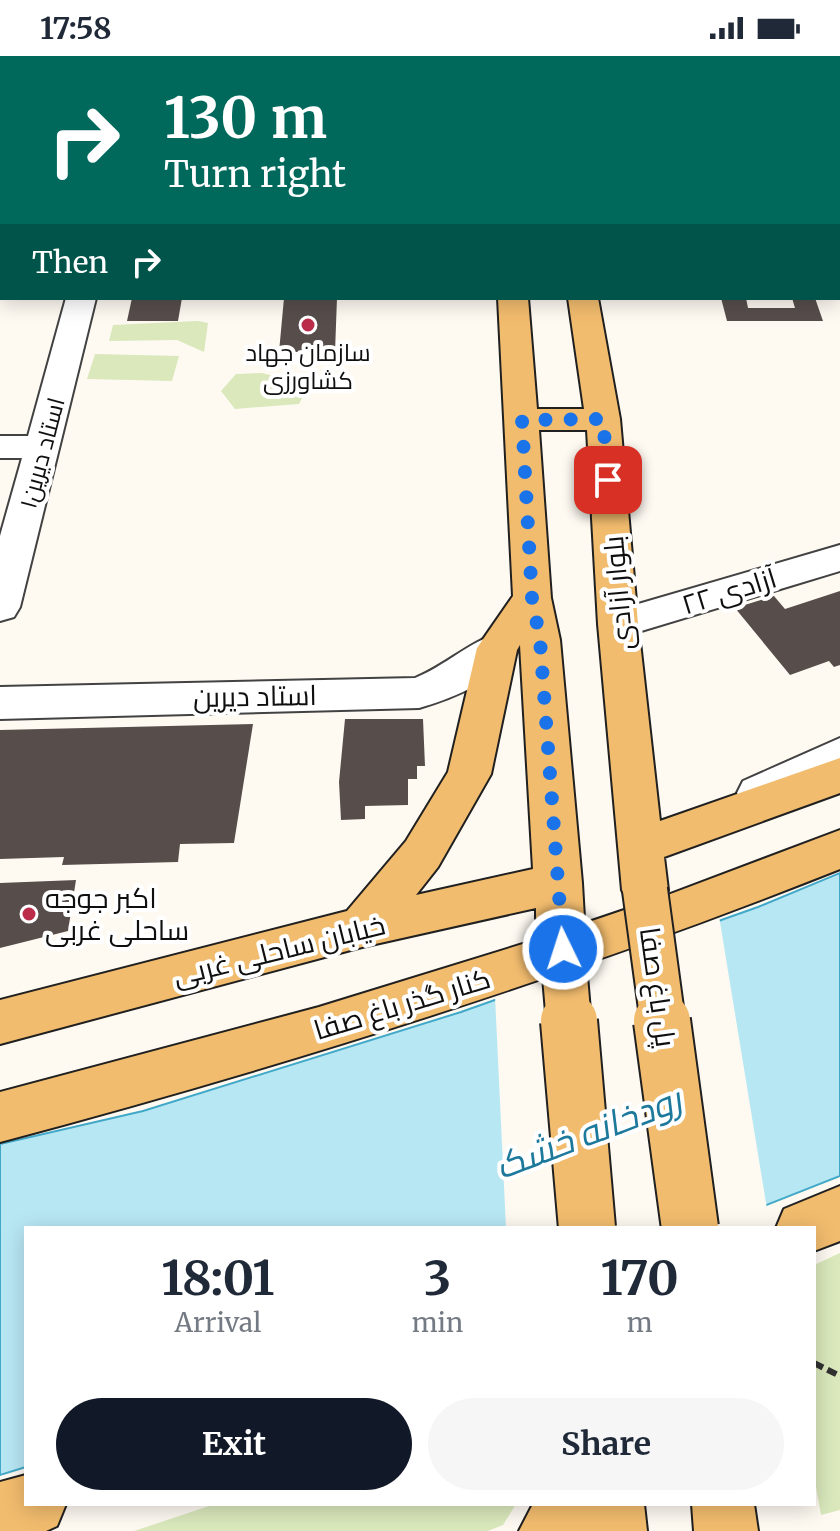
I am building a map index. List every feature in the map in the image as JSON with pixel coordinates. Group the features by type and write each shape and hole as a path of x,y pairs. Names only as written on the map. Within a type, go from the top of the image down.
{"main road":[{"path":"513,300 532,598 540,640 587,1226"},
{"name":"بلوار آزادی","path":"583,300 603,419 618,624 644,868"},
{"path":"522,420 603,419"},
{"path":"362,927 422,854 469,774 497,648 532,598"},
{"path":"644,868 840,775"},
{"name":"کنار گذر باغ صفا","path":"0,1117 170,1074 461,988 759,882 840,849"},
{"name":"پل باغ صفا","path":"644,868 690,1226"},
{"name":"خیابان ساحلی غربی","path":"0,1022 362,927 560,900"},
{"path":"809,1226 840,1213"},
{"path":"0,1514 28,1506"},
{"path":"551,1531 575,1506"},
{"path":"613,1506 615,1531"},
{"path":"723,1506 726,1531"}],"street":[{"name":"استاد دیرین۱","path":"0,607 81,300"},
{"path":"0,447 44,447"},
{"name":"آزادی ۲۲","path":"618,624 840,558"},
{"name":"استاد دیرین","path":"0,703 419,693 455,678 497,648"},
{"path":"644,868 840,755"}],"path":[{"path":"816,1364 840,1376"}],"green space":[{"path":"208,323 204,352 177,340 109,341 113,325"},
{"path":"95,354 179,356 172,381 87,379"},
{"path":"262,373 309,385 299,404 235,409 221,391 236,374"},
{"path":"840,1253 840,1510 821,1515 816,1487 816,1264"},
{"path":"209,1506 515,1506 503,1525 488,1531 134,1531"}],"water":[{"name":"رودخانه خشک","path":"840,873 840,1176 713,1226 24,1226 24,1468 0,1475 0,1144 143,1111 461,1012 758,907"}],"pier":[{"path":"719,916 767,1209 724,1226 506,1226 495,996"}],"building":[{"name":"سازمان جهاد کشاورزی","path":"132,300 182,300 178,321 127,321"},
{"name":"سازمان جهاد کشاورزی","path":"284,300 337,300 335,352 279,352"},
{"path":"722,300 746,300 748,308 795,308 793,300 816,300 823,321 727,321"},
{"path":"840,591 840,665 834,667 829,661 790,675 735,608 774,596 785,609"},
{"path":"345,719 423,719 425,766 417,766 417,779 408,779 408,805 365,806 365,819 341,820 339,782"},
{"path":"253,724 234,843 180,844 178,862 62,865 64,857 0,859 0,730"},
{"path":"76,880 68,931 0,948 0,883"}],"place":[{"name":"سازمان جهاد کشاورزی","path":"308,325"},
{"name":"اکبر جوجه ساحلی غربی","path":"29,914"}],"route":[{"path":"563,949 540,640 532,598 522,420 603,419 608,480"}]}
